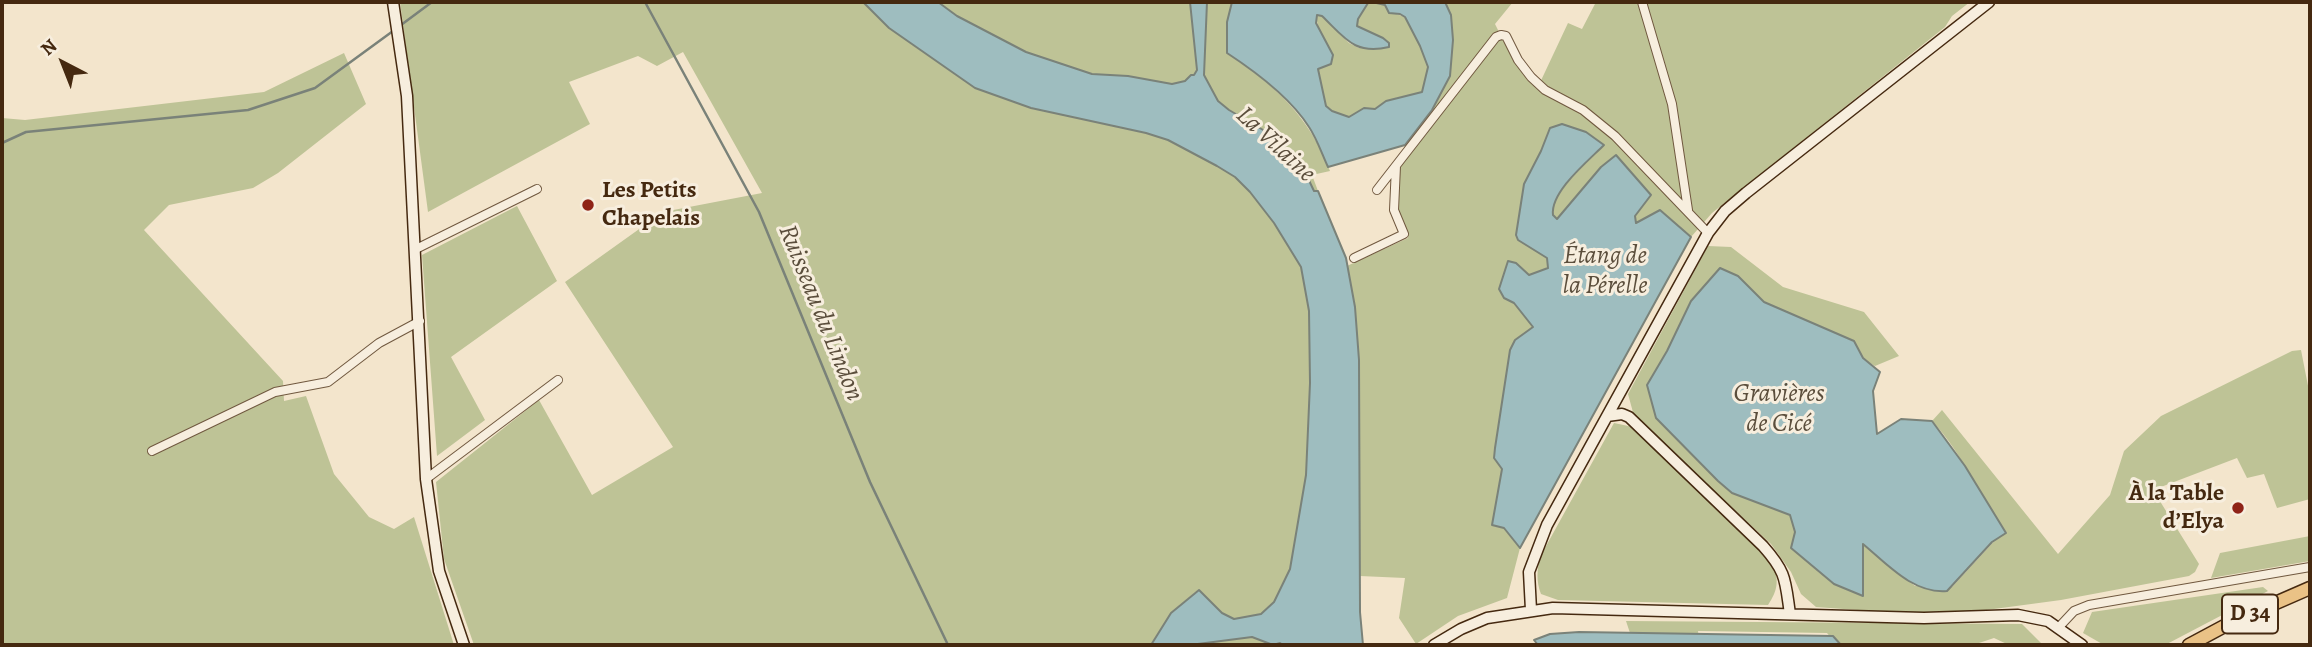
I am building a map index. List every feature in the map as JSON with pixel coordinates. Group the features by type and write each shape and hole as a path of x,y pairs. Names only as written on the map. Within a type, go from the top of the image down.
{"main road":[{"path":"393,2 407,96 426,479 439,571 464,645"},
{"path":"1531,610 1529,572 1538,545 1708,233 1725,211 1746,193 1989,2"},
{"path":"1623,388 1629,417"},
{"path":"1607,416 1622,414 1629,417 1777,561 1784,575 1790,614"},
{"name":"D 34","path":"2190,645 2232,622 2310,588"},
{"path":"1434,645 1487,618 1553,607 1924,618 2018,615 2034,617 2059,627 2082,645"}],"street":[{"path":"1642,2 1672,104 1688,210"},
{"path":"1377,190 1496,37 1501,35 1506,36 1517,60 1545,90 1583,110 1615,136 1708,233"},
{"path":"1354,258 1404,234 1394,210 1396,166"},
{"path":"416,250 537,189"},
{"path":"152,451 275,392 328,382 379,343 420,321"},
{"path":"426,479 558,380"},
{"path":"2059,627 2074,611 2089,605 2310,567"}],"green space":[{"path":"400,2 863,2 889,28 1031,108 1168,140 1235,177 1274,223 1301,267 1309,311 1310,383 1306,475 1290,569 1274,602 1261,614 1234,619 1222,614 1198,590 1171,613 1151,645 474,645 444,559 436,482 539,400 592,495 673,447 565,282 663,212 762,193 683,52 657,66 638,56 569,82 590,124 428,212"},
{"path":"938,2 1190,2 1197,70 1185,81 1172,84 1128,76 1092,74 1026,52 957,16"},
{"path":"1207,2 1232,2 1227,22 1227,53 1289,103 1322,151 1330,171 1312,175 1318,191 1314,191 1305,172 1283,145 1218,101 1204,75"},
{"path":"1445,2 1513,2 1495,24 1513,60 1537,89 1568,23 1582,29 1596,2 1970,2 1952,16 1945,27 1712,213 1691,237 1660,210 1636,224 1635,216 1601,167 1557,219 1553,215 1555,202 1580,169 1550,128 1524,184 1517,238 1547,258 1548,268 1529,275 1508,261 1499,289 1504,298 1514,303 1534,327 1516,340 1510,350 1495,448 1495,458 1502,469 1492,525 1504,528 1520,548 1507,598 1458,616 1416,644 1399,618 1405,578 1360,576 1359,360 1355,307 1347,266 1408,238 1397,208 1400,165 1405,145 1432,110 1450,76 1453,40 1451,15"},
{"path":"1368,3 1385,5 1388,11 1405,17 1415,33 1428,67 1422,92 1396,98 1375,109 1365,108 1349,117 1326,106 1318,69 1331,64 1326,43 1318,27 1317,15 1322,16 1349,43 1359,48 1389,43 1358,27 1358,19"},
{"path":"344,53 366,104 278,173 253,188 169,205 144,230 283,381 284,401 306,396 334,474 369,517 394,529 414,517 454,645 2,645 2,118 25,120 264,92"},
{"path":"517,206 557,281 451,357 485,420 437,456 422,255"},
{"path":"1708,246 1731,247 1783,287 1864,312 1899,356 1875,366 1764,302 1738,276 1720,269 1691,300 1667,352 1647,385 1656,418 1732,493 1790,515 1795,532 1791,548 1834,584 1863,595 1863,544 1915,586 1952,587 1998,537 1962,461 1932,421 1942,410 2058,554 2110,495 2124,451 2161,416 2292,351 2301,350 2310,396 2310,499 2277,508 2264,474 2247,478 2237,458 2153,490 2199,564 2189,576 2061,600 1979,611 1899,613 1816,607 1801,594 1791,572 1771,544 1634,416 1628,394"},
{"path":"1614,423 1633,427 1773,564 1777,585 1768,605 1558,600 1541,594 1538,585 1540,557"},
{"path":"2310,536 2310,561 2211,578 2220,553"},
{"path":"2263,587 2268,591 2165,645 2104,645 2083,633 2092,612"},
{"path":"1626,621 2022,624 2043,645 2009,645 1994,638 1973,645 1837,645 1827,633 1698,631 1700,645 1634,645"},
{"path":"1252,637 1266,642 1265,645 1190,645"}],"water":[{"name":"La Vilaine","path":"863,2 938,2 957,16 1026,52 1092,74 1128,76 1172,84 1185,81 1197,70 1190,2 1207,2 1204,75 1218,101 1283,145 1305,172 1314,191 1318,191 1346,258 1355,307 1359,360 1360,612 1363,645 1273,645 1252,637 1190,645 1151,645 1171,613 1199,590 1222,613 1234,619 1261,614 1274,602 1290,569 1306,475 1310,383 1309,311 1301,267 1274,223 1250,192 1235,177 1168,140 1031,108 975,88 889,28"},
{"path":"1232,2 1372,2 1445,2 1451,15 1453,40 1450,76 1432,110 1405,145 1328,167 1312,132 1292,105 1261,77 1227,53 1227,22","holes":["1368,3 1385,5 1389,13 1405,17 1420,46 1428,67 1422,92 1386,101 1375,109 1364,108 1349,117 1332,111 1326,106 1318,69 1331,64 1333,55 1316,23 1317,15 1322,16 1344,38 1358,47 1377,49 1389,47 1389,43 1357,26 1358,19"]},
{"name":"Étang de la Pérelle","path":"1562,124 1586,132 1604,145 1571,177 1557,197 1553,215 1557,219 1601,167 1616,155 1651,195 1635,216 1636,223 1660,210 1691,237 1520,548 1504,528 1492,525 1502,469 1494,458 1510,350 1515,340 1533,327 1514,303 1504,298 1499,289 1508,261 1516,263 1529,275 1548,268 1547,258 1518,240 1516,235 1524,184 1550,128"},
{"name":"Gravières de Cicé","path":"1720,268 1738,276 1764,302 1854,341 1863,358 1880,372 1873,391 1877,434 1901,419 1932,421 1965,466 2006,533 1992,542 1947,591 1935,591 1912,583 1863,544 1863,596 1834,584 1791,548 1795,532 1790,515 1732,493 1656,418 1647,385 1691,301"},
{"path":"1579,632 1833,636 1841,645 1538,645 1534,640 1550,634"}],"waterway":[{"name":"Ruisseau du Lindon","path":"401,25 432,2"},
{"name":"Ruisseau du Lindon","path":"645,2 759,212 870,482 948,645"},
{"name":"Ruisseau du Lindon","path":"2,143 26,132 248,110 315,88 393,31"}],"place":[{"name":"Les Petits Chapelais","path":"588,205"},
{"name":"À la Table d’Elya","path":"2238,508"}]}
